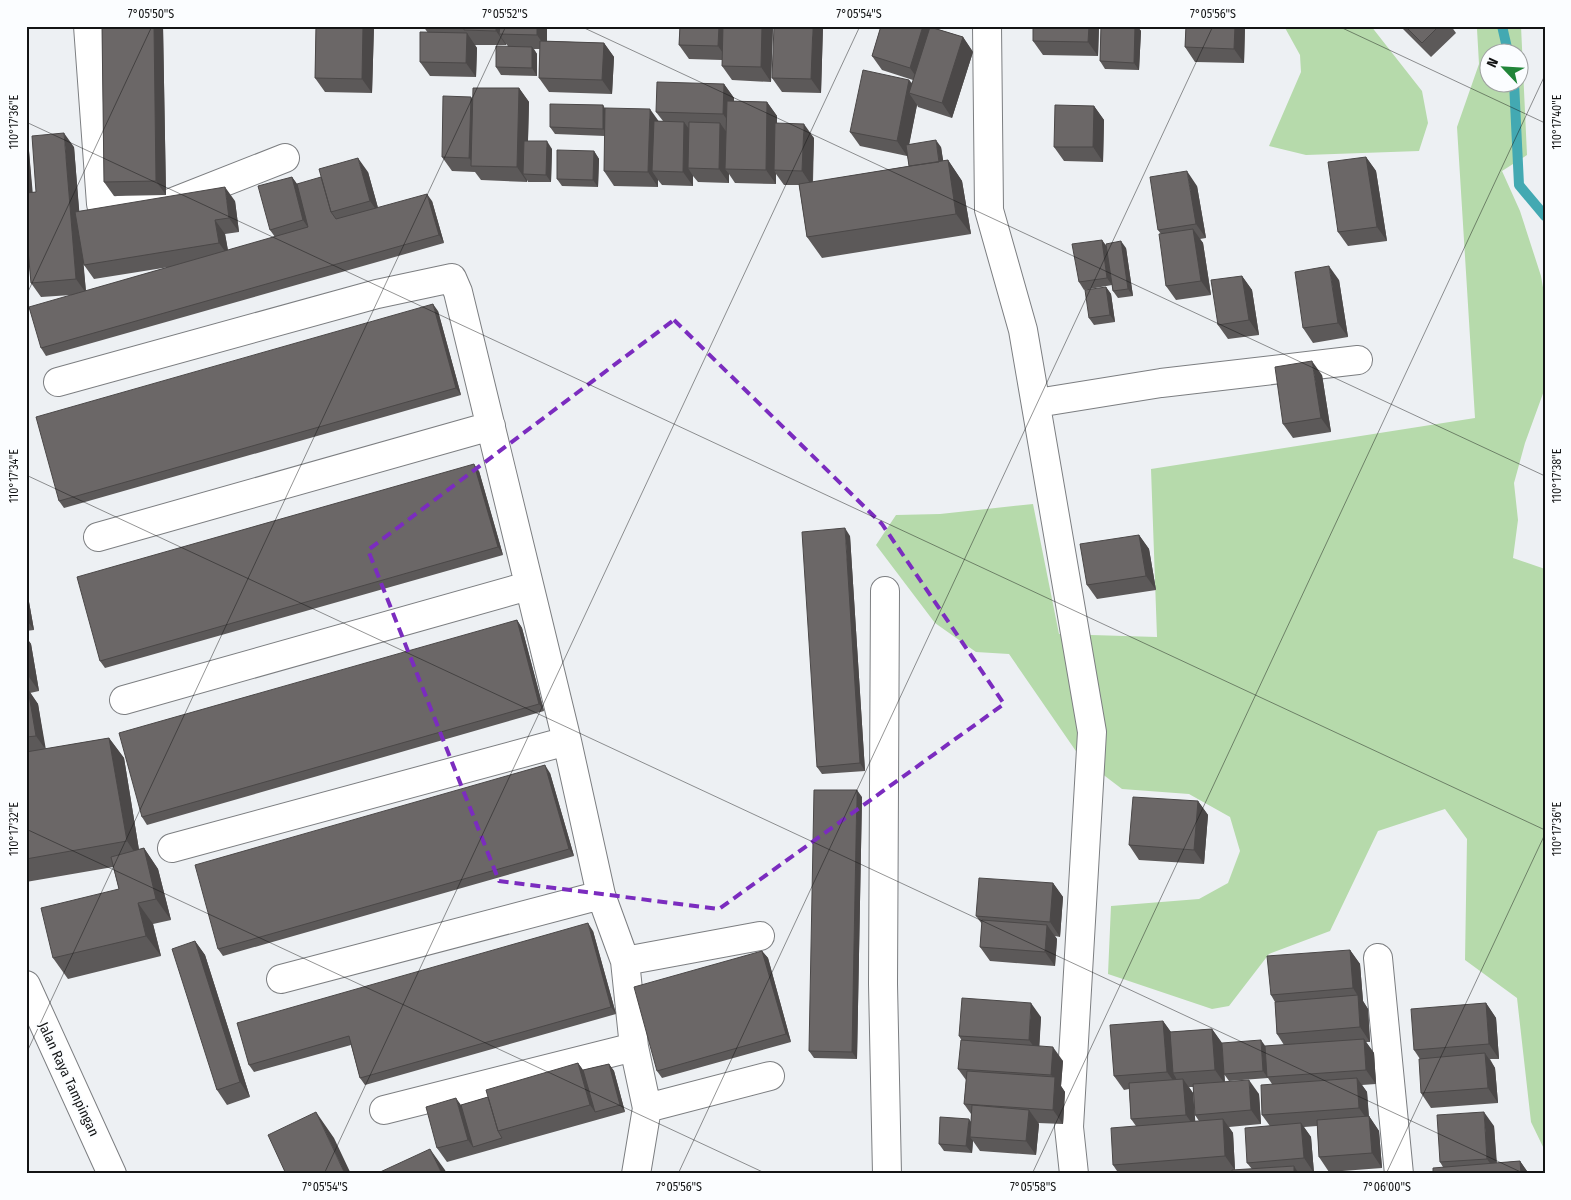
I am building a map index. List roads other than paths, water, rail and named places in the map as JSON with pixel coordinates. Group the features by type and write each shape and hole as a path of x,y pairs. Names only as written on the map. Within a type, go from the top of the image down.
{"street":[{"path":"88,26 101,204 111,211 168,204 285,158"},
{"path":"987,26 989,210 1023,330 1092,732 1069,1127 1074,1174"},
{"path":"58,382 377,294 452,278 458,292 492,426 528,586 567,741 601,895 625,961 634,1046 647,1108 636,1174"},
{"path":"1037,404 1161,383 1358,360"},
{"path":"98,537 492,426"},
{"path":"124,700 528,586"},
{"path":"886,590 883,984 887,1174"},
{"path":"172,848 567,741"},
{"path":"281,979 601,895"},
{"path":"625,961 760,936"},
{"path":"1378,958 1399,1174"},
{"name":"Jalan Raya Tampingan","path":"26,985 112,1174"},
{"path":"384,1110 634,1046"},
{"path":"647,1108 770,1076"}],"waterway":[{"path":"1502,26 1506,42"},
{"path":"1514,92 1519,185 1545,216"}]}
